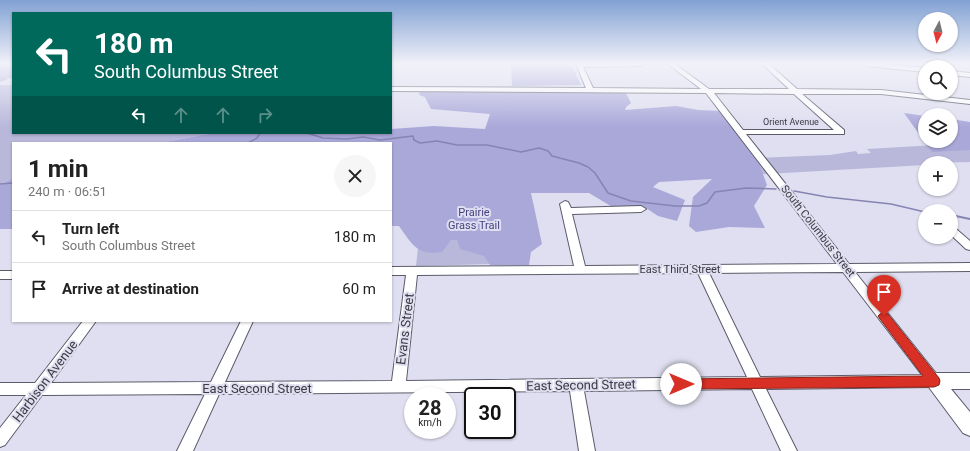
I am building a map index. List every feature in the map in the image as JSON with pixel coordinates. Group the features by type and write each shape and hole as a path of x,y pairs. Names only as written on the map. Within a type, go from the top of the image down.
{"main road":[{"name":"East Second Street","path":"934,381 970,381"},
{"name":"South Columbus Street","path":"934,381 970,427"}],"street":[{"path":"588,85 590,90"},
{"name":"South Columbus Street","path":"700,85 708,91 934,381"},
{"path":"789,85 796,91"},
{"path":"392,89 884,92 970,102"},
{"name":"Orient Avenue","path":"740,132 841,132 796,91"},
{"path":"580,269 566,208 641,209"},
{"path":"958,236 970,247"},
{"name":"East Third Street","path":"392,272 580,269 970,267"},
{"path":"701,268 789,451"},
{"name":"Evans Street","path":"398,387 412,271"},
{"path":"0,275 12,275"},
{"name":"Harbison Avenue","path":"0,440 89,322"},
{"path":"184,451 248,322"},
{"name":"East Second Street","path":"0,389 398,387 934,381"},
{"path":"576,385 587,451"}],"green space":[{"path":"0,85 12,85 12,134 208,134 165,142 12,142 12,179 0,185"},
{"path":"512,85 578,85 512,86"},
{"path":"420,91 626,93 631,103 625,110 676,106 698,110 722,111 757,158 767,185 754,206 765,228 729,227 696,232 689,226 693,197 712,179 659,182 653,187 685,200 677,221 658,216 646,208 614,208 589,193 531,193 542,244 531,252 529,265 490,265 484,256 460,249 457,240 451,240 442,252 434,253 421,250 412,243 399,226 392,226 392,142 165,142 208,134 392,134 392,129 434,126 485,129 490,114 431,109 425,97 419,95"},
{"path":"904,113 918,115 918,132"},
{"path":"958,120 970,122 970,150 932,152 929,148 958,148"},
{"name":"Prairie Grass Trail","path":"970,143 970,162 958,162 958,156 918,156 918,165 524,188 527,263 416,266 424,194 757,158 830,155 856,151 858,154 871,153 867,149 918,146 918,148 958,148 958,144"},
{"path":"12,179 12,229 0,229 0,185"}],"waterway":[{"path":"250,142 257,138 259,134"},
{"path":"310,134 323,138 347,139 363,137 380,140 413,136 414,140 420,143 437,141 457,145 487,145 521,152 539,148 548,151 552,156 588,167 595,173 608,193 631,201 675,206 699,206 707,203 715,192 746,188 776,189"},
{"path":"0,184 12,183"},
{"path":"794,191 827,197 891,204 918,210"},
{"path":"958,216 970,219"}],"route":[{"path":"681,384 934,381 884,316"}]}
